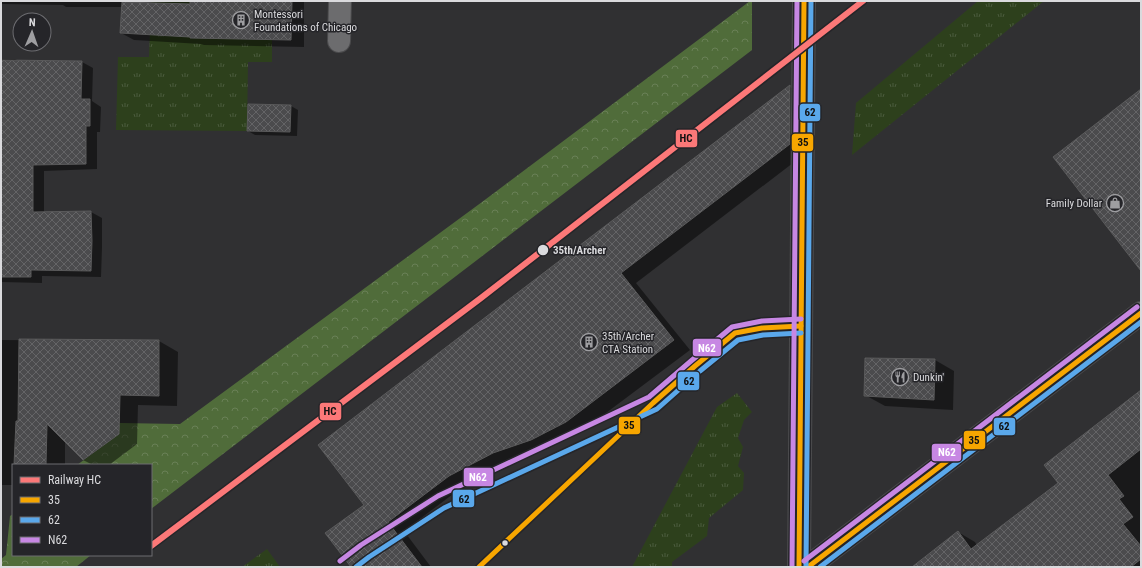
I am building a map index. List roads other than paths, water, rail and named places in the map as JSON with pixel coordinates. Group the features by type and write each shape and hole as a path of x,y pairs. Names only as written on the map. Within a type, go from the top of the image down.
{"street":[{"path":"339,41 340,1"},
{"path":"799,567 804,1"},
{"path":"808,567 1141,314"}],"rail line":[{"name":"HC","path":"152,545 481,298 863,1"}],"place":[{"name":"Montessori Foundations of Chicago","path":"241,20"},
{"name":"Family Dollar","path":"1115,203"},
{"name":"35th/Archer","path":"543,250"},
{"name":"35th/Archer CTA Station","path":"589,342"},
{"name":"Dunkin'","path":"900,377"}]}
